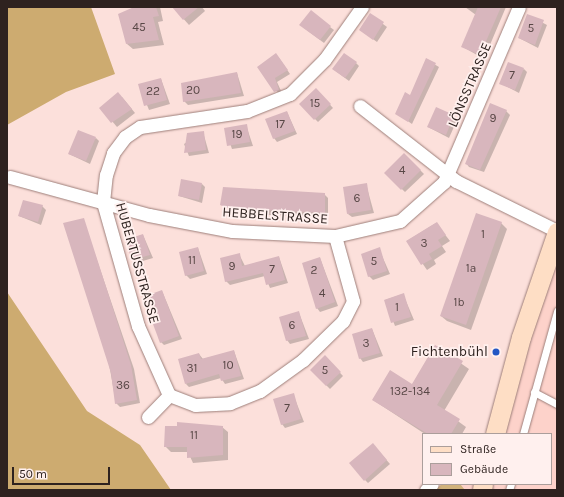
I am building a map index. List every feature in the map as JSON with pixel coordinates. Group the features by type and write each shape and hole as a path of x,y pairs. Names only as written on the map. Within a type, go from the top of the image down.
{"main road":[{"path":"495,433 521,337 557,232"}],"street":[{"name":"HUBERTUSSTRASSE","path":"168,395 138,326 102,202 106,175 113,153 125,137 140,127 246,111 290,94 325,59 362,7"},
{"name":"LÖNSSTRASSE","path":"448,174 519,7"},
{"path":"360,106 448,174 557,232"},
{"name":"HEBBELSTRASSE","path":"10,177 102,202 232,231 335,236 400,221 440,189 448,174"},
{"path":"148,417 168,395 195,405 230,403 260,391 303,360 343,321 353,301 335,236"}],"lane":[{"path":"523,433 557,311"},
{"path":"534,392 557,404"}],"shaded area":[{"path":"7,7 91,7 115,74 66,92 7,125"},
{"path":"557,232 557,490 426,490 431,485 552,485 552,433 495,433"},
{"path":"7,292 87,411 140,445 171,490 7,490"},
{"path":"441,485 461,485 465,490 435,490"}],"building":[{"path":"134,7 156,7 159,16 153,17 159,40 126,44 118,14"},
{"path":"172,7 199,7 183,20"},
{"path":"478,7 501,7 480,55 461,47"},
{"path":"311,10 331,26 320,40 299,25"},
{"path":"370,13 384,22 373,40 359,30"},
{"path":"527,14 544,20 535,45 518,38"},
{"path":"276,53 288,70 275,78 279,90 274,92 257,67"},
{"path":"344,53 357,62 345,78 332,69"},
{"path":"426,58 436,63 408,122 395,114 405,92 410,95"},
{"path":"508,62 524,68 515,90 499,84"},
{"path":"237,72 241,93 183,102 181,83"},
{"path":"161,78 167,100 144,106 138,84"},
{"path":"316,88 331,104 314,120 299,104"},
{"path":"118,92 132,109 111,123 99,108"},
{"path":"490,103 507,110 480,170 465,164"},
{"path":"436,107 454,115 446,135 427,127"},
{"path":"287,111 295,131 273,139 265,119"},
{"path":"247,124 250,142 227,146 224,128"},
{"path":"78,130 96,137 86,161 68,154"},
{"path":"204,131 206,150 184,153 187,133"},
{"path":"404,153 421,170 401,190 384,173"},
{"path":"181,179 202,183 199,200 178,196"},
{"path":"367,183 371,210 347,214 343,187"},
{"path":"223,187 325,193 325,213 228,208 220,205"},
{"path":"23,200 43,205 38,222 18,216"},
{"path":"476,213 502,222 466,325 440,316"},
{"path":"84,218 131,365 137,400 115,404 111,373 63,223"},
{"path":"437,222 446,235 438,240 442,246 429,254 432,259 421,265 406,241"},
{"path":"143,234 150,255 132,260 125,240"},
{"path":"198,247 204,271 185,276 179,252"},
{"path":"380,247 387,271 368,277 361,254"},
{"path":"240,253 242,266 279,256 285,280 266,285 263,273 225,282 220,258"},
{"path":"320,257 335,302 316,309 302,263"},
{"path":"162,290 179,336 160,343 143,297"},
{"path":"404,293 411,317 391,323 384,300"},
{"path":"299,311 306,336 286,341 279,317"},
{"path":"372,328 380,353 359,359 352,334"},
{"path":"435,345 463,361 437,405 460,419 452,433 426,433 372,400 390,370 412,384"},
{"path":"234,350 241,376 221,381 219,374 185,384 178,359 199,353 201,359"},
{"path":"325,355 341,372 326,386 310,370"},
{"path":"294,393 301,419 281,425 273,399"},
{"path":"177,422 223,426 223,455 187,458 187,447 164,447 165,426 177,426"},
{"path":"373,443 387,460 364,481 349,463"}],"place":[{"name":"Fichtenbühl","path":"496,352"}]}
